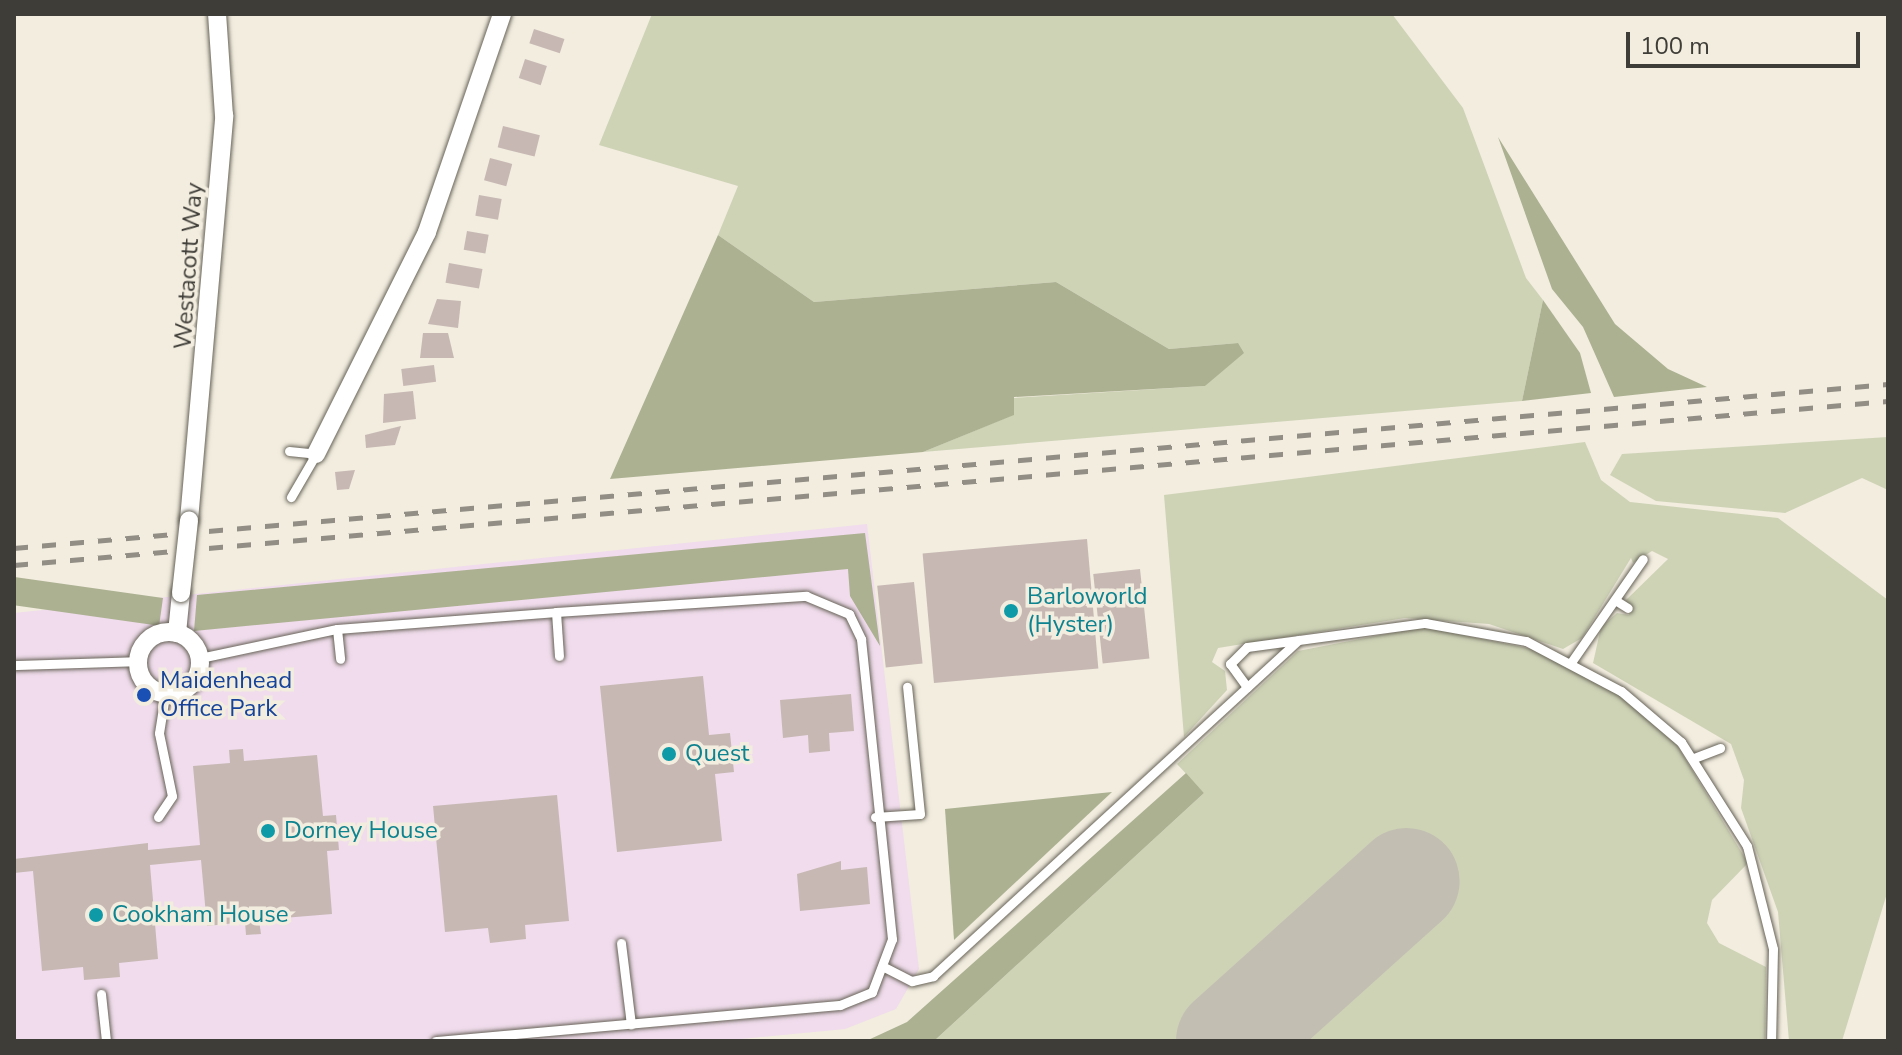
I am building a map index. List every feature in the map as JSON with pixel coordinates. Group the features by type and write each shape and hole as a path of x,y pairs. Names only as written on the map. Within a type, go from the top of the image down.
{"street":[{"name":"Westacott Way","path":"177,633 224,116 217,14"},
{"path":"316,454 427,232 502,14"},
{"path":"177,633 200,658 192,685 165,695 142,679 138,661 151,638 177,633"}],"lane":[{"path":"289,451 316,454 291,497"},
{"path":"1572,661 1643,559"},
{"path":"200,658 337,629 556,612 831,600 849,614 861,639 875,817 892,939 886,968 872,992 840,1005 436,1041"},
{"path":"1615,600 1628,608"},
{"path":"556,612 559,656"},
{"path":"1247,687 1231,670 1235,654 1301,637 1440,623 1526,641 1572,661 1657,718 1694,758 1747,846 1766,907 1771,1041"},
{"path":"337,629 340,659"},
{"path":"886,968 912,981 933,976 1301,637"},
{"path":"14,665 138,661"},
{"path":"875,817 920,814 907,687"},
{"path":"158,817 172,796 159,742 165,695"},
{"path":"1694,758 1720,748"},
{"path":"621,943 631,1024"},
{"path":"101,994 106,1041"}],"shaded area":[{"path":"867,524 919,969 896,1009 845,1029 720,1041 14,1041 14,613"}],"green space":[{"path":"652,14 1392,14 1463,108 1526,278 1543,300 1522,401 923,452 1013,415 1014,398 1205,386 1238,343 1169,349 1056,282 814,302 718,235 738,186 599,145"},
{"path":"1498,137 1615,324 1668,369 1707,387 1614,397 1583,327 1552,289"},
{"path":"718,235 814,302 1056,282 1169,349 1238,343 1244,353 1205,386 1014,397 1014,415 923,452 610,479"},
{"path":"1543,300 1580,353 1591,393 1522,401"},
{"path":"1888,437 1888,490 1862,478 1785,513 1656,501 1610,475 1622,454"},
{"path":"1585,442 1601,480 1630,502 1778,518 1888,600 1888,890 1842,1041 1789,1041 1778,912 1741,808 1744,780 1731,744 1593,663 1601,627 1617,613 1629,615 1625,601 1668,559 1652,551 1633,563 1631,558 1582,638 1563,649 1489,624 1405,618 1218,648 1212,662 1225,671 1227,690 1184,737 1164,495"},
{"path":"865,533 880,646 850,596 848,569 194,631 197,595"},
{"path":"14,577 163,598 159,626 14,605"},
{"path":"1422,627 1542,651 1614,691 1677,745 1748,863 1712,900 1707,923 1719,943 1766,967 1765,1041 934,1041 1204,793 1177,764 1298,651"},
{"path":"1186,773 1204,793 934,1041 866,1041 907,1022"},
{"path":"1112,792 954,940 945,809"}],"building":[{"path":"534,29 564,39 560,53 529,43"},
{"path":"525,59 547,66 541,85 519,78"},
{"path":"503,126 540,135 535,157 498,147"},
{"path":"490,158 512,164 506,186 484,180"},
{"path":"479,195 502,199 498,220 475,216"},
{"path":"467,231 489,235 485,254 464,250"},
{"path":"449,263 482,269 479,289 446,283"},
{"path":"437,299 461,301 458,328 428,324"},
{"path":"423,333 448,333 454,358 420,358"},
{"path":"434,365 436,382 403,386 401,369"},
{"path":"413,391 416,419 383,423 384,394"},
{"path":"401,426 395,445 366,448 365,435"},
{"path":"355,470 349,489 337,490 335,472"},
{"name":"Barloworld (Hyster)","path":"1087,539 1098,669 934,683 923,553"},
{"path":"1140,569 1149,659 1103,663 1093,574"},
{"path":"914,582 923,664 886,667 877,586"},
{"name":"Quest","path":"703,676 709,735 730,733 734,772 715,774 722,841 617,852 600,686"},
{"path":"851,694 854,731 829,733 830,751 809,753 808,735 783,738 780,700"},
{"path":"243,749 244,761 317,755 323,816 336,815 339,850 327,851 332,914 259,920 261,934 246,935 245,922 207,926 201,860 150,865 158,959 119,963 120,977 84,980 83,967 42,971 33,871 14,873 14,859 148,843 148,850 200,845 193,766 230,763 229,750"},
{"path":"557,795 569,921 525,925 526,939 490,943 488,928 445,932 433,806"},
{"path":"841,861 841,870 867,867 870,904 800,911 797,874"}],"runway":[{"path":"1229,1041 1407,881"}],"railway":[{"path":"14,548 1888,384"},
{"path":"14,565 1888,401"}],"place":[{"name":"Barloworld (Hyster)","path":"1011,611"},
{"name":"Maidenhead Office Park","path":"144,695"},
{"name":"Quest","path":"669,754"},
{"name":"Dorney House","path":"268,831"},
{"name":"Cookham House","path":"96,915"}]}
